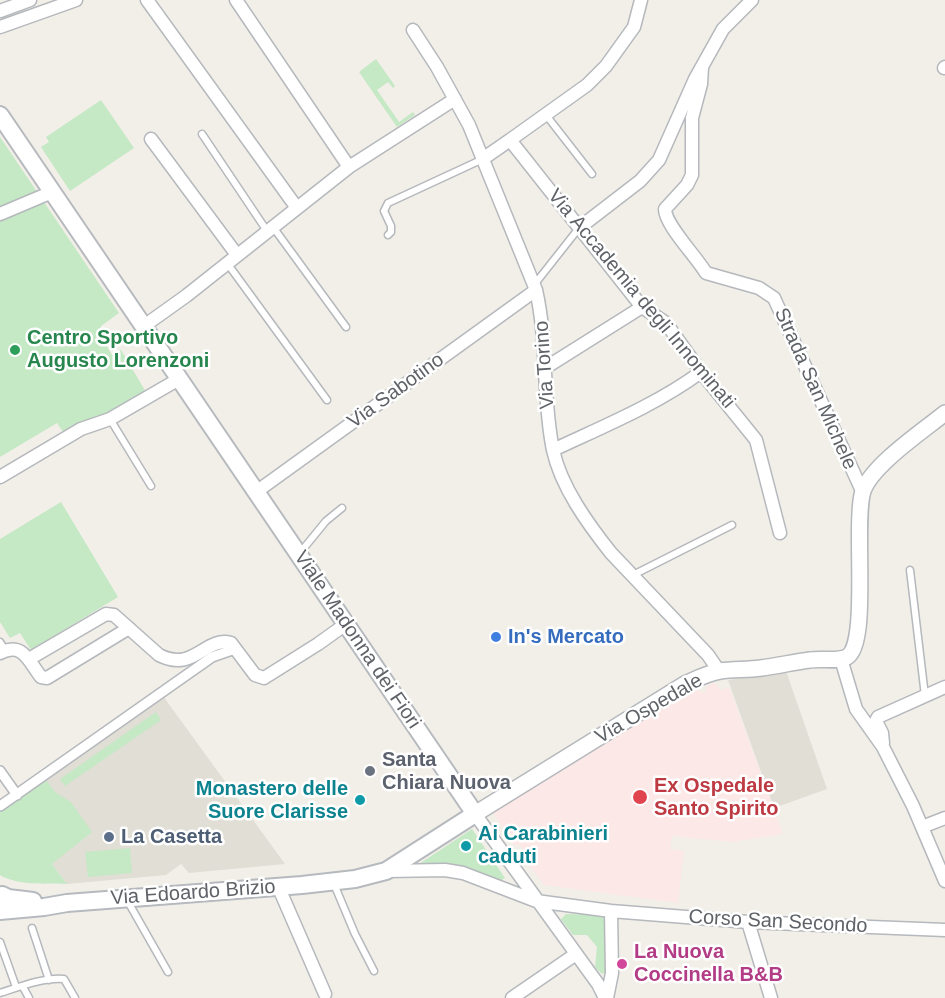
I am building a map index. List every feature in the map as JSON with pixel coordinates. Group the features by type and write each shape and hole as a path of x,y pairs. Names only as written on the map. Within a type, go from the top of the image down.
{"main road":[{"name":"Viale Madonna dei Fiori","path":"0,115 475,814"},
{"name":"Via Edoardo Brizio","path":"0,901 44,907 64,903 356,879 386,872 475,814"}],"street":[{"path":"0,10 30,0"},
{"path":"0,27 58,3 76,0"},
{"path":"147,0 297,208"},
{"path":"236,0 349,167"},
{"path":"579,228 640,181 659,160 723,29 752,0"},
{"path":"484,158 546,116 587,85 606,66 634,27 639,3"},
{"name":"Via Torino","path":"413,30 455,99 484,158 535,288 541,312 553,450 563,478 598,537 708,655 719,671"},
{"name":"Strada San Michele","path":"702,68 701,84 692,118 692,175 687,185 665,209 665,215 706,273 759,288 774,298 863,493"},
{"path":"144,326 349,167 455,99"},
{"path":"151,138 232,259"},
{"name":"Via Accademia degli Innominati","path":"510,140 642,307 666,323 701,372 756,440 780,533"},
{"path":"0,214 52,192"},
{"name":"Via Sabotino","path":"256,492 535,288"},
{"path":"545,368 642,307"},
{"path":"553,450 657,401 701,372"},
{"path":"0,477 81,429 110,419 179,379"},
{"name":"Strada San Michele","path":"841,659 851,653 859,625 859,541 863,493 877,470 945,413"},
{"path":"29,659 106,614 114,615 159,655 167,659 184,660 222,642 231,643 255,675 264,678 310,650 346,624"},
{"path":"2,649 16,649 29,659 41,677 47,678 129,628"},
{"path":"0,806 212,657 235,649"},
{"path":"841,659 856,709 883,747 941,861 945,881"},
{"name":"Via Ospedale","path":"475,814 685,684 719,671 811,660 841,659"},
{"path":"883,747 883,737 876,721 878,717 945,687"},
{"path":"0,771 17,795"},
{"name":"Viale Madonna dei Fiori","path":"475,814 606,998"},
{"path":"922,827 945,818"},
{"name":"Via Edoardo Brizio","path":"386,872 445,870 463,873 536,901"},
{"path":"279,886 321,996"},
{"name":"Corso San Secondo","path":"536,901 611,911 748,922 945,930"},
{"path":"606,998 612,973 611,911"},
{"path":"748,922 771,998"},
{"path":"512,998 576,954"}],"lane":[{"path":"546,116 592,174"},
{"path":"202,134 270,229 346,327"},
{"path":"388,235 391,232 391,226 384,211 388,203 484,158"},
{"path":"535,288 579,228"},
{"path":"232,259 327,400"},
{"path":"110,419 151,486"},
{"path":"298,555 326,521 342,508"},
{"path":"633,575 732,525"},
{"path":"909,570 925,696"},
{"path":"332,881 375,970"},
{"path":"126,898 168,972"},
{"path":"32,928 49,980"},
{"path":"0,942 20,987 29,998"},
{"path":"0,993 49,980 64,979 75,998"}],"shaded area":[{"path":"786,671 827,789 774,808 728,680"},
{"name":"Ex Ospedale Santo Spirito","path":"714,683 720,691 729,687 783,834 732,842 672,836 670,849 684,851 678,903 544,885 524,858 525,853 520,845 514,845 491,810 691,687 698,689 699,692 706,692 706,688"},
{"path":"163,696 285,864 189,873 181,864 166,875 67,884 8,806"}],"green space":[{"path":"376,59 395,86 393,88 388,82 377,90 399,122 413,112 415,115 397,127 359,72"},
{"path":"101,100 134,148 70,191 41,147 49,142 46,137"},
{"path":"0,137 119,313 101,326 100,334 112,355 121,350 146,392 102,418 98,415 63,432 57,423 0,457"},
{"path":"61,502 118,597 31,650 20,633 10,638 0,622 0,539"},
{"path":"156,712 161,720 65,786 60,779"},
{"path":"46,780 55,792 71,802 92,832 52,864 67,884 41,884 7,879 0,875 0,812"},
{"path":"472,829 505,878 500,881 480,872 451,865 419,864"},
{"path":"130,848 132,873 88,877 85,852"},
{"path":"566,914 608,915 606,974 601,973 595,967 597,947 587,935 573,935 561,919"}],"place":[{"name":"Centro Sportivo Augusto Lorenzoni","path":"15,350"},
{"name":"In's Mercato","path":"496,637"},
{"name":"Santa Chiara Nuova","path":"370,771"},
{"name":"Ex Ospedale Santo Spirito","path":"640,797"},
{"name":"Monastero delle Suore Clarisse","path":"360,800"},
{"name":"La Casetta","path":"109,837"},
{"name":"Ai Carabinieri caduti","path":"466,846"},
{"name":"La Nuova Coccinella B&B","path":"622,964"}]}
